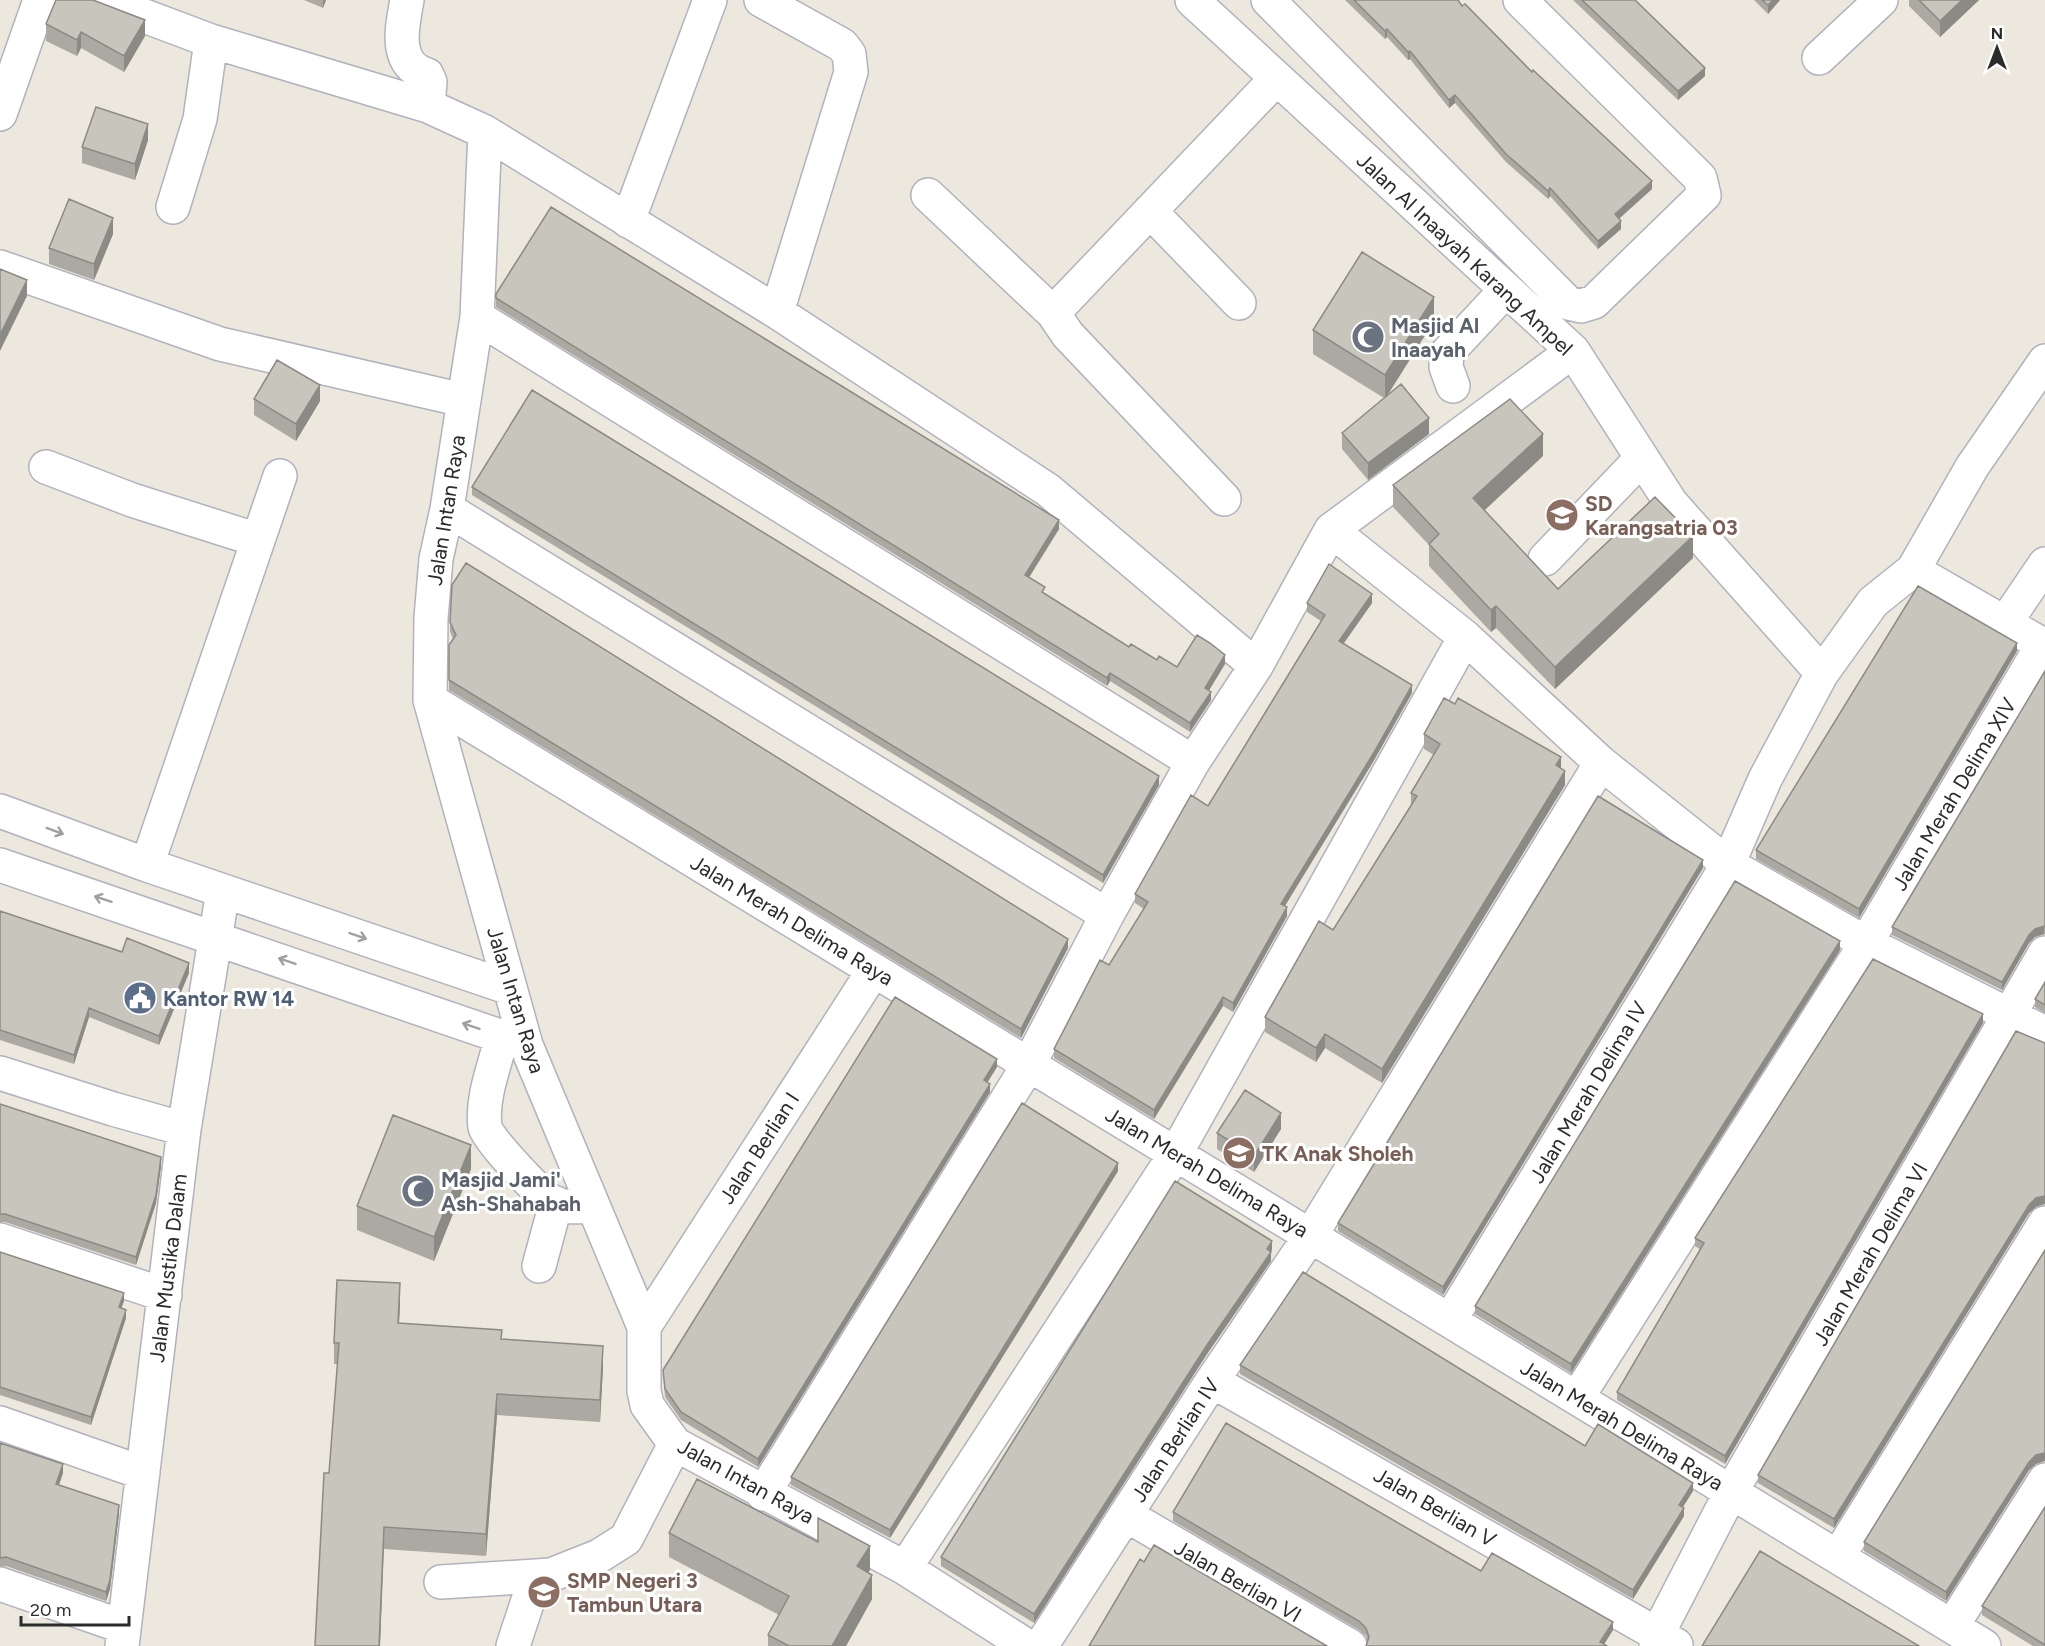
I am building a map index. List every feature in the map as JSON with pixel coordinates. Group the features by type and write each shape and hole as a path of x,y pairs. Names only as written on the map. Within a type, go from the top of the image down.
{"street":[{"path":"0,114 12,40 40,0"},
{"path":"102,0 211,41 428,106 486,132 777,312 1048,490 1256,666"},
{"path":"407,0 400,35 405,59 416,71 427,75 430,82 428,106"},
{"path":"628,221 710,0"},
{"path":"761,0 842,45 852,62 851,72 777,312"},
{"name":"Jalan Al Inaayah Karang Ampel","path":"1192,0 1276,80 1573,351 1640,460 1671,503 1822,673"},
{"path":"1268,0 1568,303 1581,306 1594,302 1704,195 1704,186 1700,178 1520,0"},
{"path":"1819,58 1881,0"},
{"path":"173,207 200,119 211,41"},
{"path":"1053,313 1276,80"},
{"name":"Jalan Intan Raya","path":"486,132 477,317 447,509 435,570 431,618 430,699 510,988 514,1041 593,1206 644,1327 646,1405 675,1444 763,1494 905,1568 1027,1646"},
{"path":"928,195 1053,313 1068,335 1224,499"},
{"path":"1150,211 1239,303"},
{"path":"0,267 220,344 464,400"},
{"path":"1453,386 1446,367 1447,353 1506,290"},
{"path":"477,317 1193,762"},
{"path":"763,1494 1029,1064 1107,915 1193,762 1256,666 1331,530 1573,351"},
{"path":"2044,645 1913,570 1972,467 2045,361"},
{"path":"1545,559 1640,460"},
{"path":"46,467 132,500 258,540"},
{"path":"147,865 280,476"},
{"path":"447,509 1107,915"},
{"path":"1331,530 1465,637 1600,763 1728,864 1866,943 2045,1033"},
{"path":"2005,623 2045,564"},
{"name":"Jalan Merah Delima IV","path":"1450,1320 1728,864 1765,778 1822,673 1873,602 1913,570"},
{"path":"905,1568 1176,1153 1465,637"},
{"name":"Jalan Merah Delima XIV","path":"1577,1398 1866,943 2044,645"},
{"name":"Jalan Merah Delima Raya","path":"430,699 1731,1492 1839,1555 1984,1646"},
{"name":"Jalan Berlian IV","path":"1041,1646 1212,1381 1311,1235 1600,763"},
{"path":"0,811 147,865 510,988"},
{"path":"0,865 216,936 514,1041 484,1109 486,1130 496,1146 549,1200 578,1207 593,1206"},
{"name":"Jalan Mustika Dalam","path":"123,1637 184,1129 223,891"},
{"name":"Jalan Merah Delima VI","path":"1664,1642 1731,1492 2045,953"},
{"name":"Jalan Berlian I","path":"644,1327 874,970"},
{"path":"0,1072 113,1109 184,1129"},
{"path":"539,1266 556,1203"},
{"path":"1839,1555 2045,1223"},
{"path":"0,1240 165,1295"},
{"name":"Jalan Berlian V","path":"1212,1381 1664,1642"},
{"path":"0,1423 143,1473"},
{"path":"441,1582 551,1575 590,1560 626,1539 675,1444"},
{"path":"1952,1626 2045,1480"},
{"name":"Jalan Berlian VI","path":"1126,1515 1350,1646"},
{"path":"513,1646 536,1576"},
{"path":"0,1584 123,1637"}],"building":[{"path":"56,0 93,0 145,20 124,56 81,32 77,40 46,24"},
{"path":"1354,0 1458,0 1462,6 1465,4 1532,72 1533,70 1652,181 1615,214 1621,221 1598,241 1550,188 1548,191 1506,154 1455,95 1449,100 1410,51 1408,52 1387,29 1385,31"},
{"path":"1582,0 1635,0 1705,68 1678,91"},
{"path":"1762,0 1773,0 1768,5"},
{"path":"1919,0 1962,0 1940,21"},
{"path":"96,107 148,124 135,164 82,147"},
{"path":"69,199 113,218 94,264 49,248"},
{"path":"551,207 1059,520 1025,575 1045,587 1042,592 1129,647 1131,644 1157,660 1159,656 1177,667 1197,635 1225,655 1205,688 1211,692 1190,723 1110,673 1107,678 496,298 496,294"},
{"path":"1362,252 1434,297 1385,375 1313,330"},
{"path":"0,269 27,280 0,335"},
{"path":"277,360 320,385 296,424 254,399"},
{"path":"1401,384 1429,418 1368,463 1342,433"},
{"path":"532,390 1159,776 1103,875 472,487"},
{"path":"1510,399 1543,434 1473,498 1558,589 1655,497 1693,536 1555,667 1496,606 1491,610 1429,544 1439,534 1393,485"},
{"path":"466,563 1068,939 1021,1029 449,680 449,645 456,635 450,622 452,585"},
{"path":"1329,564 1372,594 1339,641 1412,685 1373,754 1281,904 1287,907 1233,1003 1223,997 1154,1110 1054,1049 1100,960 1109,965 1148,902 1135,894 1191,795 1208,806 1325,615 1307,603"},
{"path":"1918,586 2017,643 1859,909 1756,850"},
{"path":"2045,671 2045,926 2035,929 2029,935 2002,982 1892,927"},
{"path":"1444,698 1455,704 1458,698 1561,757 1556,765 1565,771 1382,1069 1325,1034 1316,1048 1265,1017 1319,921 1333,930 1417,796 1411,793 1440,744 1424,734"},
{"path":"1598,796 1703,860 1443,1287 1338,1223"},
{"path":"1735,881 1840,941 1571,1364 1475,1306"},
{"path":"0,911 122,952 127,938 189,963 159,1036 89,1008 74,1055 0,1030"},
{"path":"1873,959 1983,1014 1725,1456 1617,1392 1704,1243 1695,1238"},
{"path":"2045,982 2045,1005 2035,999"},
{"path":"895,997 997,1059 984,1080 990,1084 758,1459 681,1412 665,1389 663,1370"},
{"path":"2016,1031 2045,1043 2045,1196 2036,1198 2029,1205 1834,1519 1758,1475"},
{"path":"1245,1090 1281,1113 1254,1156 1217,1133"},
{"path":"1022,1103 1118,1163 890,1530 791,1477"},
{"path":"0,1104 161,1157 156,1195 136,1257 0,1214"},
{"path":"393,1115 471,1145 434,1237 357,1206"},
{"path":"1175,1181 1272,1241 1267,1249 1271,1252 1207,1345 1034,1614 941,1557"},
{"path":"2045,1250 2045,1453 2036,1455 2029,1462 1946,1592 1864,1542"},
{"path":"0,1252 124,1293 119,1307 126,1310 91,1417 0,1387"},
{"path":"1303,1272 1585,1446 1598,1424 1693,1483 1679,1505 1684,1508 1633,1590 1240,1365"},
{"path":"337,1280 400,1283 398,1323 502,1330 501,1339 603,1346 600,1400 497,1394 486,1534 384,1527 379,1646 315,1646 324,1473 329,1473 339,1343 334,1343"},
{"path":"1226,1423 1481,1571 1492,1553 1613,1622 1600,1642 1607,1646 1366,1646 1369,1637 1366,1628 1359,1621 1173,1512"},
{"path":"0,1443 63,1464 56,1484 119,1505 110,1580 106,1592 6,1557 0,1558"},
{"path":"697,1479 818,1542 818,1518 870,1546 857,1566 872,1575 832,1646 789,1646 768,1635 789,1596 669,1533"},
{"path":"2045,1507 2045,1645 1982,1606"},
{"path":"1154,1545 1327,1646 1089,1646 1140,1559 1144,1562"},
{"path":"1760,1551 1919,1646 1702,1646"}],"place":[{"name":"Masjid Al Inaayah","path":"1368,337"},
{"name":"SD Karangsatria 03","path":"1562,515"},
{"name":"Kantor RW 14","path":"140,998"},
{"name":"TK Anak Sholeh","path":"1239,1153"},
{"name":"Masjid Jami' Ash-Shahabah","path":"418,1191"},
{"name":"SMP Negeri 3 Tambun Utara","path":"544,1592"}]}
